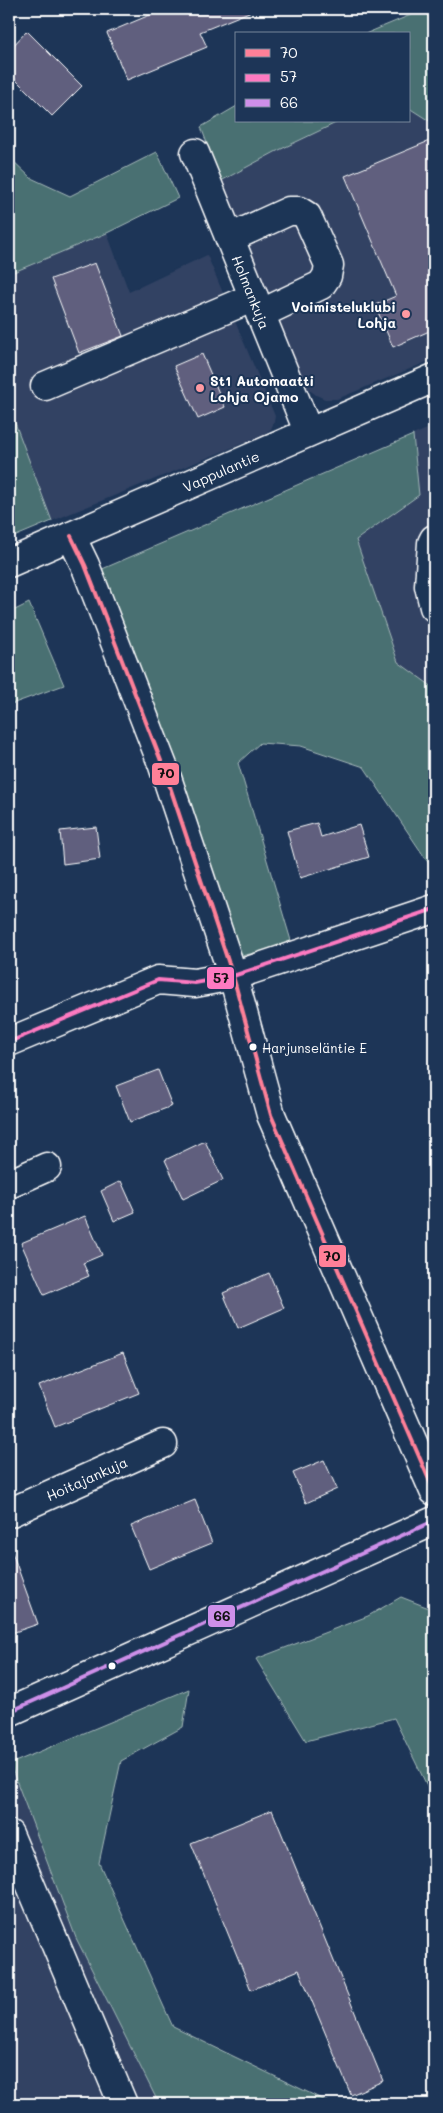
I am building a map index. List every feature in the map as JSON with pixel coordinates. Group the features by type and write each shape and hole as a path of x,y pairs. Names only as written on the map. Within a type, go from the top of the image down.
{"street":[{"name":"Holmankuja","path":"194,152 308,431"},
{"path":"45,386 257,305 322,285 327,276 329,265 307,216 299,211 289,211 230,238"},
{"name":"Vappulantie","path":"9,563 308,431 434,378"},
{"path":"72,536 163,766 233,976 271,1116 434,1491"},
{"path":"434,539 432,543 429,586 434,607"},
{"path":"9,1042 158,980 195,982 233,976 434,909"},
{"path":"9,1184 47,1167"},
{"name":"Hoitajankuja","path":"9,1513 164,1444"},
{"path":"9,1712 434,1521"},
{"path":"9,1834 123,2104"}],"shaded area":[{"path":"410,109 434,124 434,359 337,399 325,399 307,388 221,181 275,152 338,122 410,122"},
{"path":"107,233 129,292 207,255 275,416 274,422 271,429 263,435 52,521 9,407 9,274"},
{"path":"434,426 434,688 398,663 356,540 419,495 413,435"},
{"path":"10,1764 76,1938 159,2104 9,2104"}],"green space":[{"path":"425,9 434,9 434,124 410,109 410,32 370,32"},
{"path":"235,107 235,122 338,122 275,152 221,181 201,127"},
{"path":"157,152 178,198 107,233 9,274 9,157 31,178 70,196"},
{"path":"9,407 52,521 9,539"},
{"path":"413,435 419,495 356,540 398,662 434,688 434,871 364,767 301,746 260,743 238,763 292,944 237,957 100,570"},
{"path":"29,603 64,685 9,705 9,613"},
{"path":"401,1597 434,1610 434,1800 394,1718 306,1741 256,1659 368,1616"},
{"path":"189,1689 183,1727 121,1761 99,1863 173,2027 332,2104 159,2104 76,1938 10,1764"}],"building":[{"path":"164,9 254,10 200,32 207,47 127,80 107,33"},
{"path":"27,31 82,86 52,116 9,73 9,50"},
{"path":"434,139 434,329 393,347 375,305 396,296 345,176"},
{"path":"95,263 123,336 79,353 51,279"},
{"path":"202,354 225,407 198,419 174,366"},
{"path":"317,823 321,837 359,825 369,857 300,878 287,831"},
{"path":"96,827 100,859 63,864 60,831"},
{"path":"158,1070 172,1106 130,1122 116,1086"},
{"path":"205,1141 223,1180 183,1199 165,1160"},
{"path":"121,1181 135,1212 114,1221 101,1191"},
{"path":"85,1216 102,1255 83,1263 89,1276 44,1295 21,1243"},
{"path":"269,1273 284,1308 238,1328 223,1293"},
{"path":"123,1353 139,1393 55,1427 39,1386"},
{"path":"324,1460 337,1489 306,1503 293,1473"},
{"path":"195,1500 212,1543 149,1569 131,1526"},
{"path":"12,1552 38,1624 9,1634 9,1553"},
{"path":"272,1810 383,2081 351,2095 299,1970 251,1990 191,1843"}],"transit line":[{"name":"70","path":"71,536 85,565 163,766 233,976 271,1115 434,1491"},
{"name":"57","path":"9,1042 158,980 195,983 233,976 434,909"},
{"name":"66","path":"9,1712 434,1521"}],"place":[{"name":"Voimisteluklubi Lohja","path":"406,314"},
{"name":"St1 Automaatti Lohja Ojamo","path":"200,388"},
{"name":"Harjunseläntie E","path":"253,1047"}]}
